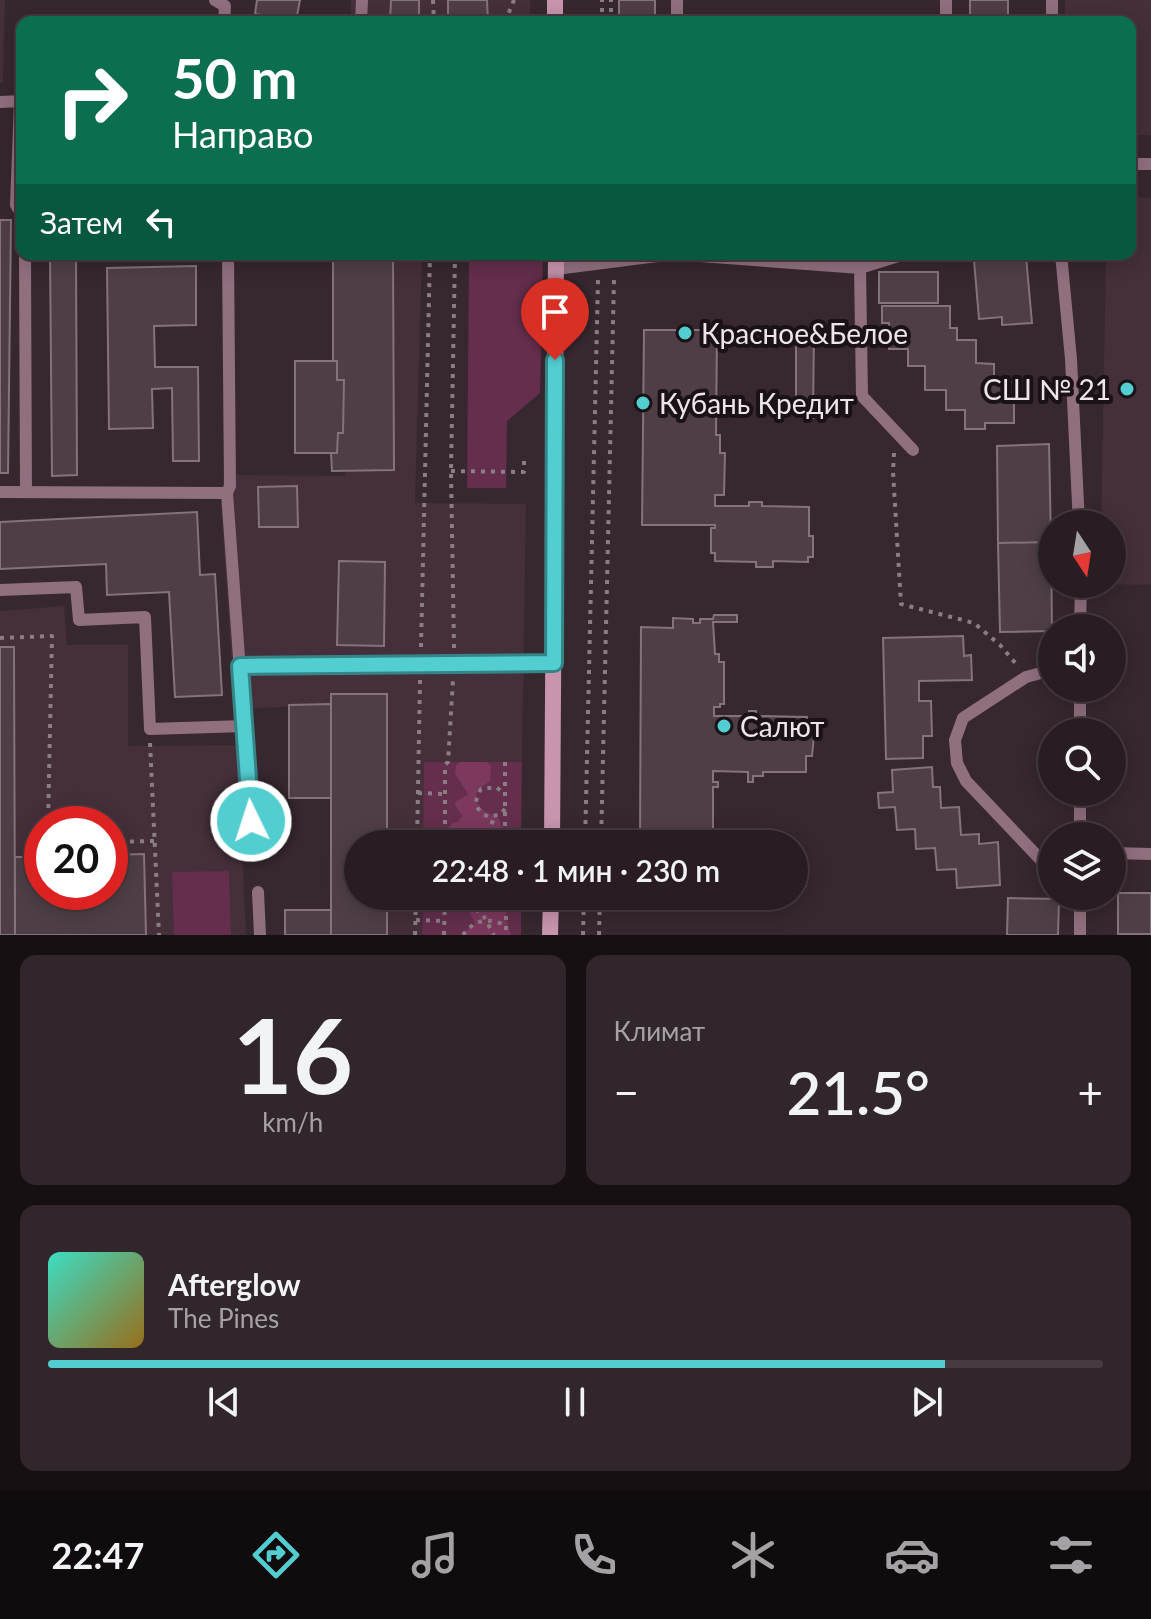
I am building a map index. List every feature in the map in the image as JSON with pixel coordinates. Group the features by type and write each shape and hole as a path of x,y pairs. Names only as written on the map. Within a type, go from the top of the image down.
{"street":[{"path":"552,830 556,262"},
{"path":"550,935 551,910"}],"lane":[{"path":"25,260 26,492"},
{"path":"228,260 230,486 227,493 251,821"},
{"path":"556,262 599,265 634,260"},
{"path":"753,260 860,268 886,260"},
{"path":"1062,260 1071,359 1078,510"},
{"path":"860,268 862,396 913,450"},
{"path":"0,492 227,493"},
{"path":"0,590 76,587 79,620 145,617 150,729 245,726"},
{"path":"240,666 554,663"},
{"path":"1038,674 1026,677 963,718 955,740 957,763 966,781 1038,857"},
{"path":"1126,853 1151,854"},
{"path":"258,892 260,935"},
{"path":"1080,910 1080,935"}],"path":[{"path":"417,830 430,260"},
{"path":"445,830 454,664 451,471 455,260"},
{"path":"601,830 615,263"},
{"path":"585,830 599,265"},
{"path":"895,430 893,472 901,604 974,623 1000,645 1026,677"},
{"path":"451,471 524,472 524,458"},
{"path":"0,638 52,636 48,806"},
{"path":"150,729 159,935"},
{"path":"505,762 505,830"},
{"path":"505,794 501,789 489,786 481,789 476,796 479,811 489,817 505,809"},
{"path":"418,793 445,794"},
{"path":"491,830 495,816"},
{"path":"128,842 154,841"},
{"path":"415,935 416,910"},
{"path":"444,910 444,935"},
{"path":"478,910 494,935"},
{"path":"506,910 506,935"},
{"path":"583,935 584,910"},
{"path":"599,935 600,910"},
{"path":"416,920 444,921"},
{"path":"463,935 470,926 487,920 506,926"}],"shaded area":[{"path":"0,0 5,0 3,83 0,83"},
{"path":"351,0 530,0 530,16 351,16"},
{"path":"1065,0 1151,0 1151,135 1136,135 1136,16 1065,16"},
{"name":"СШ № 21","path":"1136,197 1151,198 1151,585 1126,585 1126,510 1101,510 1106,260 1136,260"},
{"path":"342,260 422,260 415,503 526,504 522,762 425,762 423,830 344,830 344,910 423,910 422,935 331,935 331,705 235,709 221,507 224,475 345,476"},
{"path":"469,260 543,260 540,393 507,421 506,488 467,488"},
{"path":"64,606 67,645 128,645 128,746 237,745 246,935 0,935 0,611"},
{"path":"424,762 522,762 521,830 423,830"},
{"path":"460,762 487,762 491,766 490,781 477,791 477,802 499,819 507,830 448,830 462,816 454,803 468,794 455,774"},
{"path":"229,871 231,935 174,935 172,872"},
{"path":"423,910 521,910 521,935 422,935"},
{"path":"468,910 506,910 511,935 461,935 475,923"}],"building":[{"path":"257,0 300,0 297,16 255,14"},
{"path":"391,0 419,0 419,16 390,16"},
{"path":"448,0 487,0 488,16 448,16"},
{"path":"619,0 655,0 655,16 619,16"},
{"path":"970,0 1008,0 1008,16 970,16"},
{"path":"0,220 11,220 8,473 0,473"},
{"path":"50,260 76,260 77,475 52,476"},
{"path":"333,260 393,260 394,470 332,471 331,453 337,453 338,433 343,433 344,380 337,380 337,361 333,361"},
{"path":"974,260 1026,260 1032,323 1002,325 1002,317 979,319"},
{"path":"196,266 196,325 154,326 155,367 198,367 199,461 173,461 172,388 152,389 153,428 109,429 107,268"},
{"path":"879,272 938,272 938,303 879,303"},
{"path":"882,306 950,306 950,328 957,328 957,340 976,340 976,363 994,364 994,382 1014,382 1014,423 985,423 985,429 965,429 965,410 946,410 946,390 925,390 925,366 908,366 908,349 889,349 889,323 882,323"},
{"path":"705,325 721,326 721,333 717,333 716,435 720,435 720,453 725,453 724,495 715,495 715,506 749,506 749,502 762,502 762,506 809,507 813,557 808,557 808,562 773,561 773,567 756,567 756,562 715,561 715,553 711,553 711,528 715,525 642,525 644,330 704,330"},
{"path":"796,331 814,331 813,418 796,414"},
{"path":"295,361 337,361 337,380 344,380 343,433 338,433 337,453 295,453"},
{"path":"1049,444 1050,510 1038,510 1038,542 998,543 997,446"},
{"path":"297,486 298,527 259,527 258,487"},
{"path":"197,512 200,575 215,574 222,695 175,697 169,592 107,595 106,564 0,569 0,522"},
{"path":"1038,542 1038,598 1052,598 1052,614 1038,614 1038,631 1000,632 998,543"},
{"path":"339,561 385,562 384,646 337,645"},
{"path":"339,561 385,562 384,646 337,645"},
{"name":"Салют","path":"714,615 737,615 737,622 713,622 715,654 719,654 719,662 724,662 724,704 714,707 714,716 749,716 749,711 756,711 756,716 807,717 806,735 814,735 812,756 806,756 806,772 763,772 763,776 753,776 753,782 748,782 748,772 713,771 713,782 718,782 718,787 713,787 713,830 640,830 641,627 673,628 673,618 693,619 693,623 700,623 700,619 713,619"},
{"path":"963,636 964,656 971,655 972,680 919,681 919,701 931,701 932,736 923,736 923,758 886,759 883,638"},
{"path":"0,647 14,647 15,935 0,935"},
{"path":"331,694 387,694 387,830 344,830 344,910 387,910 387,935 331,935"},
{"path":"331,704 331,798 289,798 289,705"},
{"path":"932,767 933,787 940,787 941,808 959,807 961,835 979,834 979,844 998,842 1000,885 957,888 956,869 937,870 935,848 916,849 915,829 897,830 895,807 879,808 878,793 893,792 892,770"},
{"path":"128,854 144,854 146,935 15,935 15,857 24,857 24,910 128,910"},
{"path":"1126,893 1151,893 1151,934 1118,934 1118,910 1126,910"},
{"path":"1008,898 1038,899 1038,910 1059,910 1058,935 1007,935"},
{"path":"285,910 331,910 331,935 285,935"}],"place":[{"name":"Красное&Белое","path":"685,333"},
{"name":"СШ № 21","path":"1127,389"},
{"name":"Кубань Кредит","path":"643,403"},
{"name":"Салют","path":"724,726"}],"route":[{"path":"251,821 240,666 554,663 555,360"}]}
